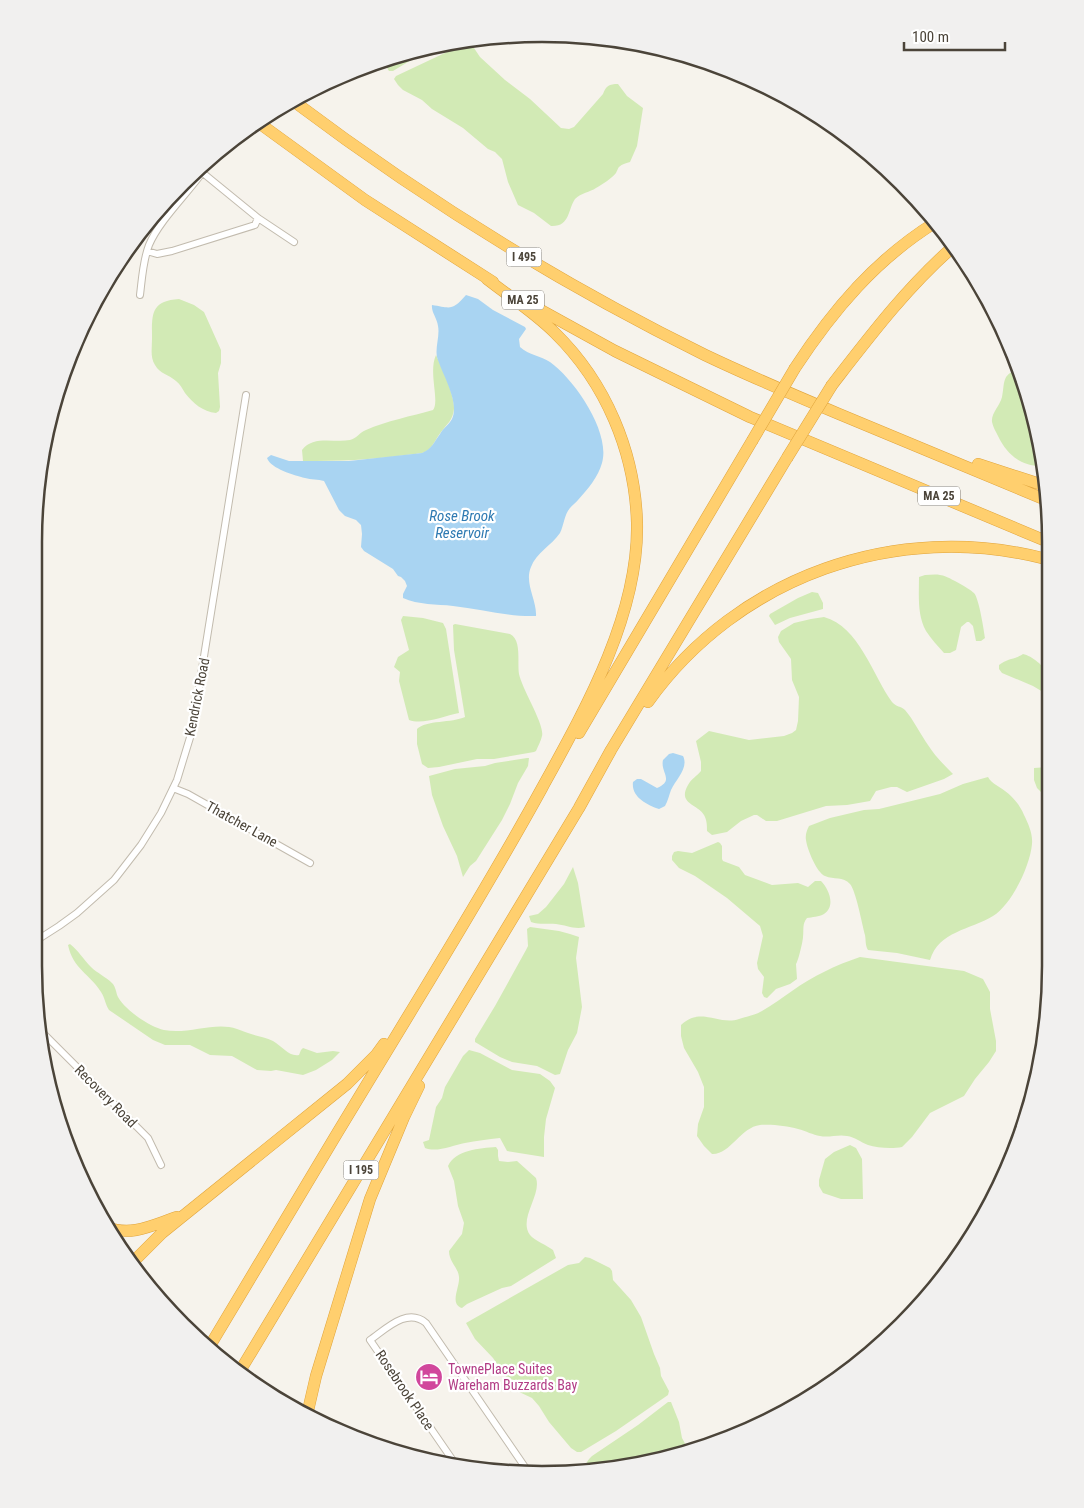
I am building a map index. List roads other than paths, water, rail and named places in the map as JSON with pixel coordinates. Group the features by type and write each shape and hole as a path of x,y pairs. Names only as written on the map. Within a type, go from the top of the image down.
{"highway":[{"name":"I 495","path":"299,105 373,159 464,220 586,292 642,323 732,367 908,443"},
{"path":"264,127 365,200 487,279 550,328 588,373 607,404 619,432 630,467 636,521 635,558 629,594 623,614 600,674 548,778"},
{"path":"548,778 580,732 795,368 837,310 862,281 888,256 929,227"},
{"path":"579,808 611,750 832,386 905,294 948,252"},
{"name":"MA 25","path":"487,279 615,351 750,417 1042,539"},
{"path":"908,443 1038,483"},
{"name":"MA 25","path":"908,443 1039,497"},
{"path":"579,808 646,705 669,675 710,634 761,598 836,564 898,550 938,547 979,548 1042,558"},
{"name":"I 195","path":"212,1342 504,856 548,778"},
{"name":"I 195","path":"243,1365 579,808"},
{"path":"137,1258 162,1233 347,1084 376,1055 416,1003"},
{"path":"309,1408 316,1376 370,1199 404,1117 458,1010"},
{"path":"119,1231 147,1228 186,1214"},
{"path":"315,1411 316,1376"}],"street":[{"path":"204,174 258,218 294,242"},
{"path":"140,295 150,243 182,196"},
{"path":"147,251 157,254 186,247 255,225 258,218"},
{"name":"Kendrick Road","path":"42,937 77,913 114,880 141,845 161,813 177,780 192,731 246,395"},
{"name":"Thatcher Lane","path":"173,788 188,794 310,863"},
{"name":"Recovery Road","path":"48,1038 148,1138 162,1165"},
{"name":"Rosebrook Place","path":"450,1457 370,1340 405,1317 416,1317 426,1323 523,1465"}],"water":[{"name":"Rose Brook Reservoir","path":"466,295 478,299 493,310 525,327 526,329 519,339 520,347 550,362 570,381 588,407 601,437 602,463 598,473 589,487 568,511 560,533 537,557 531,567 529,579 536,616 421,603 403,598 407,586 405,581 393,569 364,551 361,547 361,525 356,520 345,516 339,510 324,481 307,479 283,471 269,462 267,458 271,455 289,461 349,461 422,453 428,449 451,421 454,412 452,396 437,357 438,330 432,305 451,307"},
{"path":"673,753 683,756 683,769 671,790 665,806 659,809 645,803 637,796 633,782 641,779 657,788 662,785 666,779 663,760"}],"place":[{"name":"TownePlace Suites Wareham Buzzards Bay","path":"429,1377"}]}
